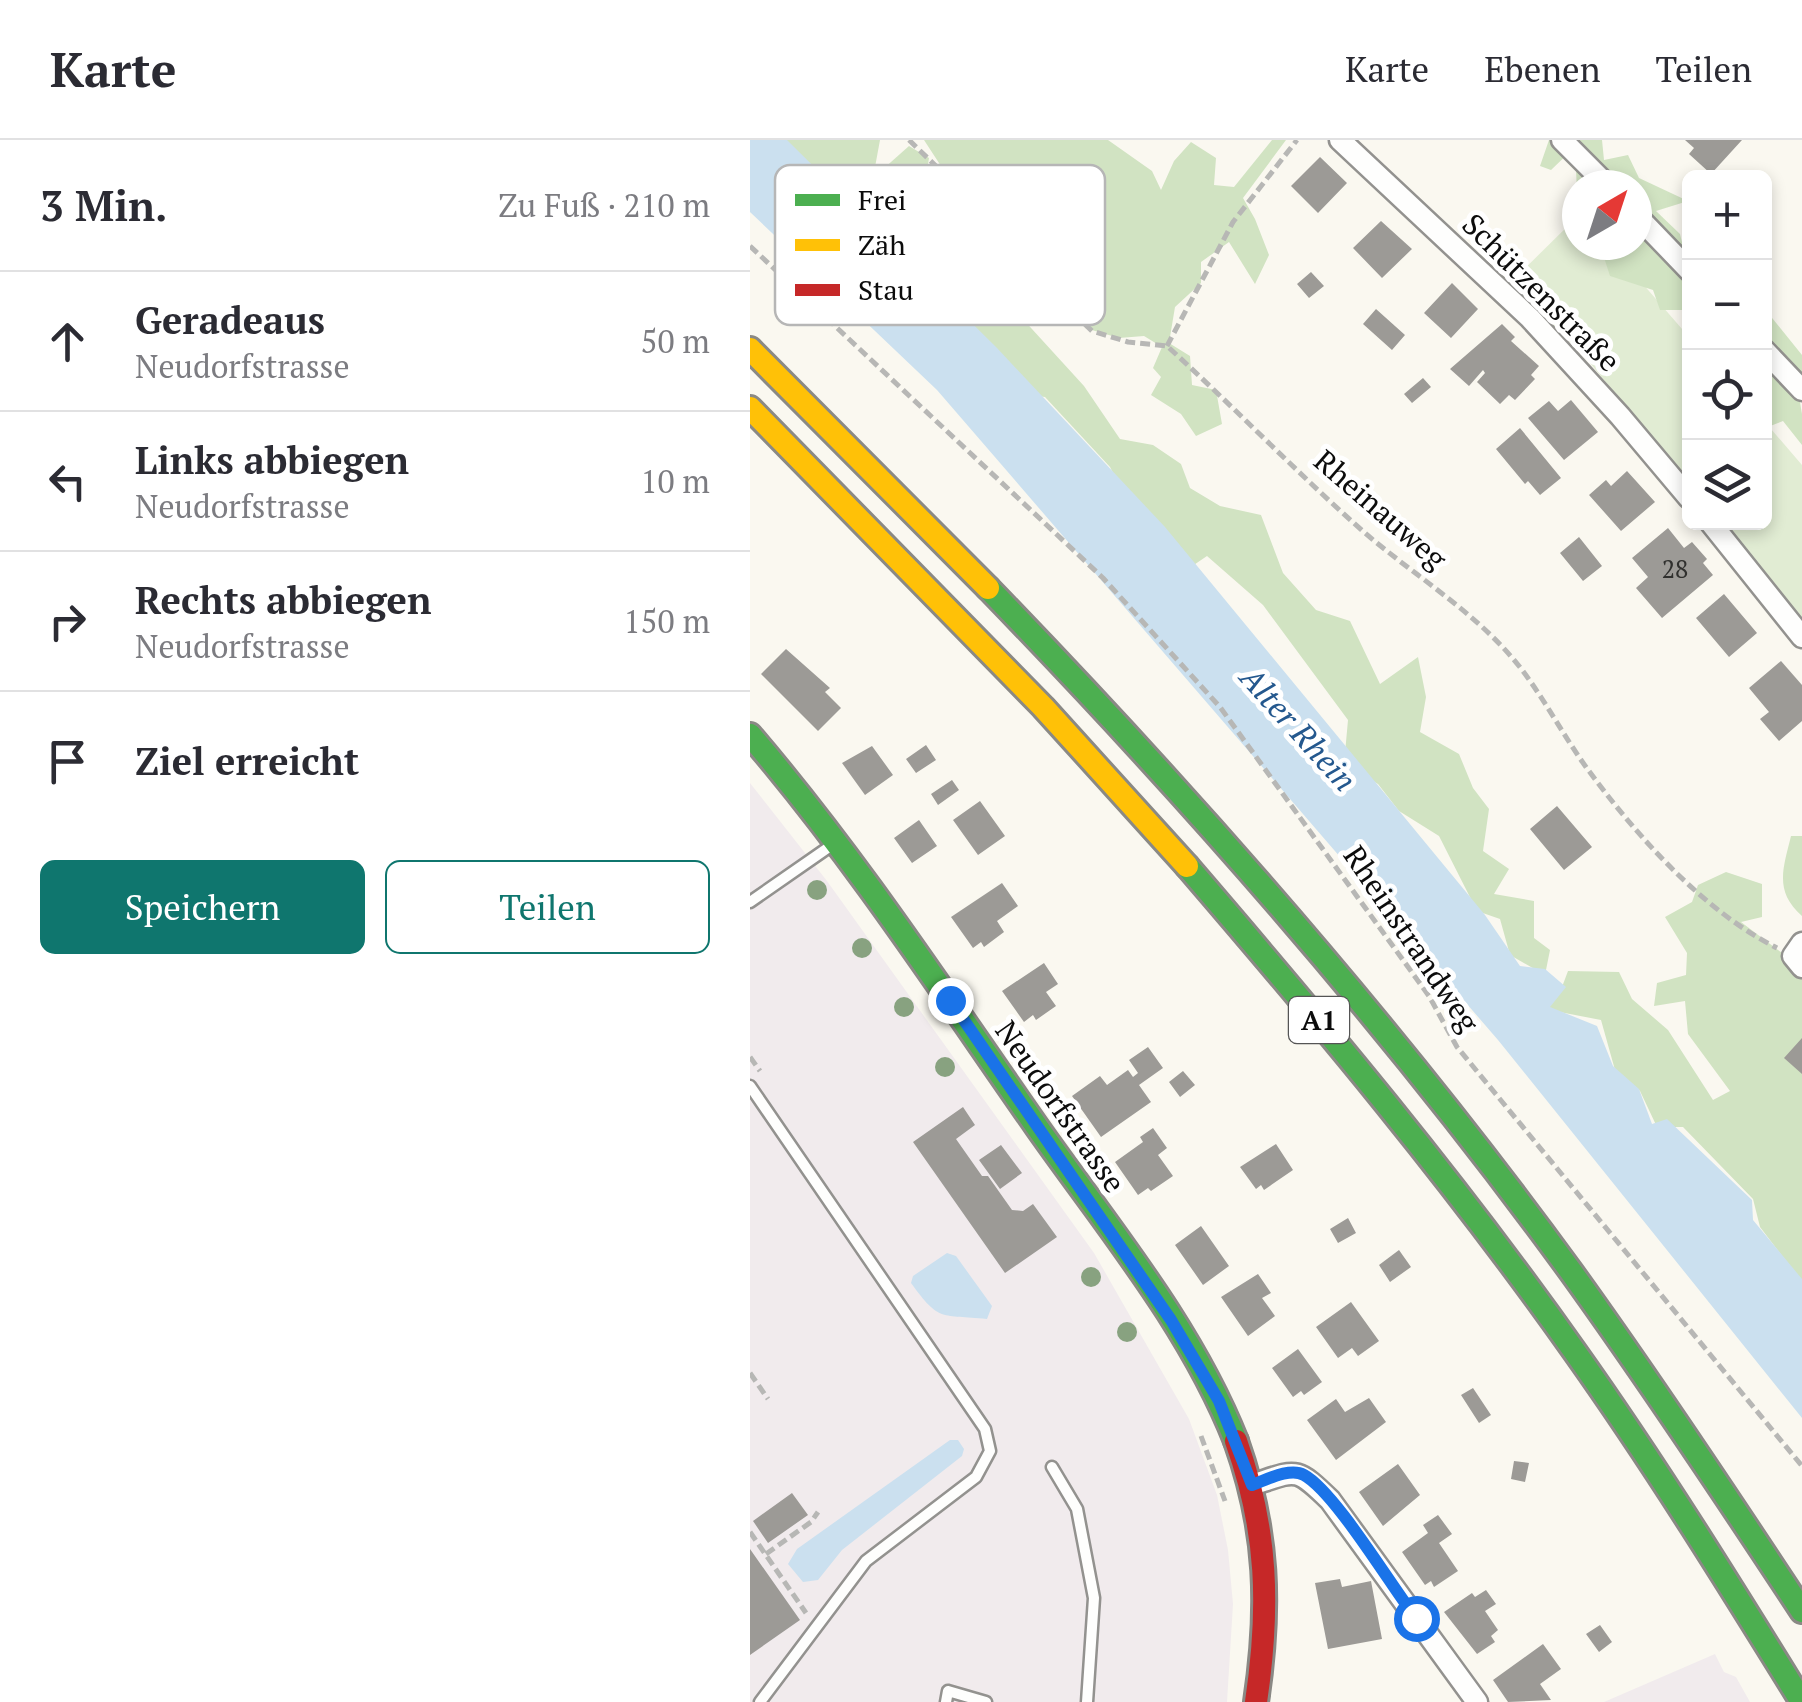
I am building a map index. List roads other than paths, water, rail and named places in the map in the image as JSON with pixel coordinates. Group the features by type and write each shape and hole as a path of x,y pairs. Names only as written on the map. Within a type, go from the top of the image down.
{"main road":[{"name":"A1","path":"750,348 1098,702 1363,1003 1607,1319 1730,1497 1802,1611"},
{"name":"A1","path":"750,408 1072,739 1342,1048 1502,1252 1593,1378 1711,1554 1802,1702"},
{"name":"Neudorfstrasse","path":"750,735 837,841 1171,1320 1219,1401 1252,1485 1264,1562 1264,1618 1256,1702"}],"street":[{"name":"Schützenstraße","path":"1340,140 1432,215 1480,261 1682,489"},
{"path":"1562,140 1591,170"},
{"path":"1652,231 1682,262"},
{"path":"1772,358 1802,390"},
{"path":"1716,530 1802,637"},
{"path":"1252,1485 1291,1472 1303,1474 1317,1487 1477,1702"}],"lane":[{"path":"750,902 837,841"},
{"path":"750,1086 986,1429 990,1452 976,1477 866,1561 760,1702"},
{"path":"1052,1468 1077,1509 1094,1598 1087,1702"},
{"path":"946,1702 948,1691 986,1702"}],"water":[{"path":"750,140 787,140 812,165 775,165 775,236 750,212"},
{"name":"Alter Rhein","path":"869,325 974,325 997,348 1165,527 1485,915 1520,966 1545,969 1566,987 1550,1007 1597,1026 1613,1066 1639,1089 1652,1124 1667,1119 1752,1200 1753,1220 1802,1279 1802,1418 1498,1040 937,390"},
{"path":"947,1253 956,1256 992,1306 987,1319 936,1311 911,1283 913,1276"},
{"path":"950,1440 958,1440 964,1449 962,1456 842,1550 818,1580 803,1582 788,1564 797,1549"}]}
